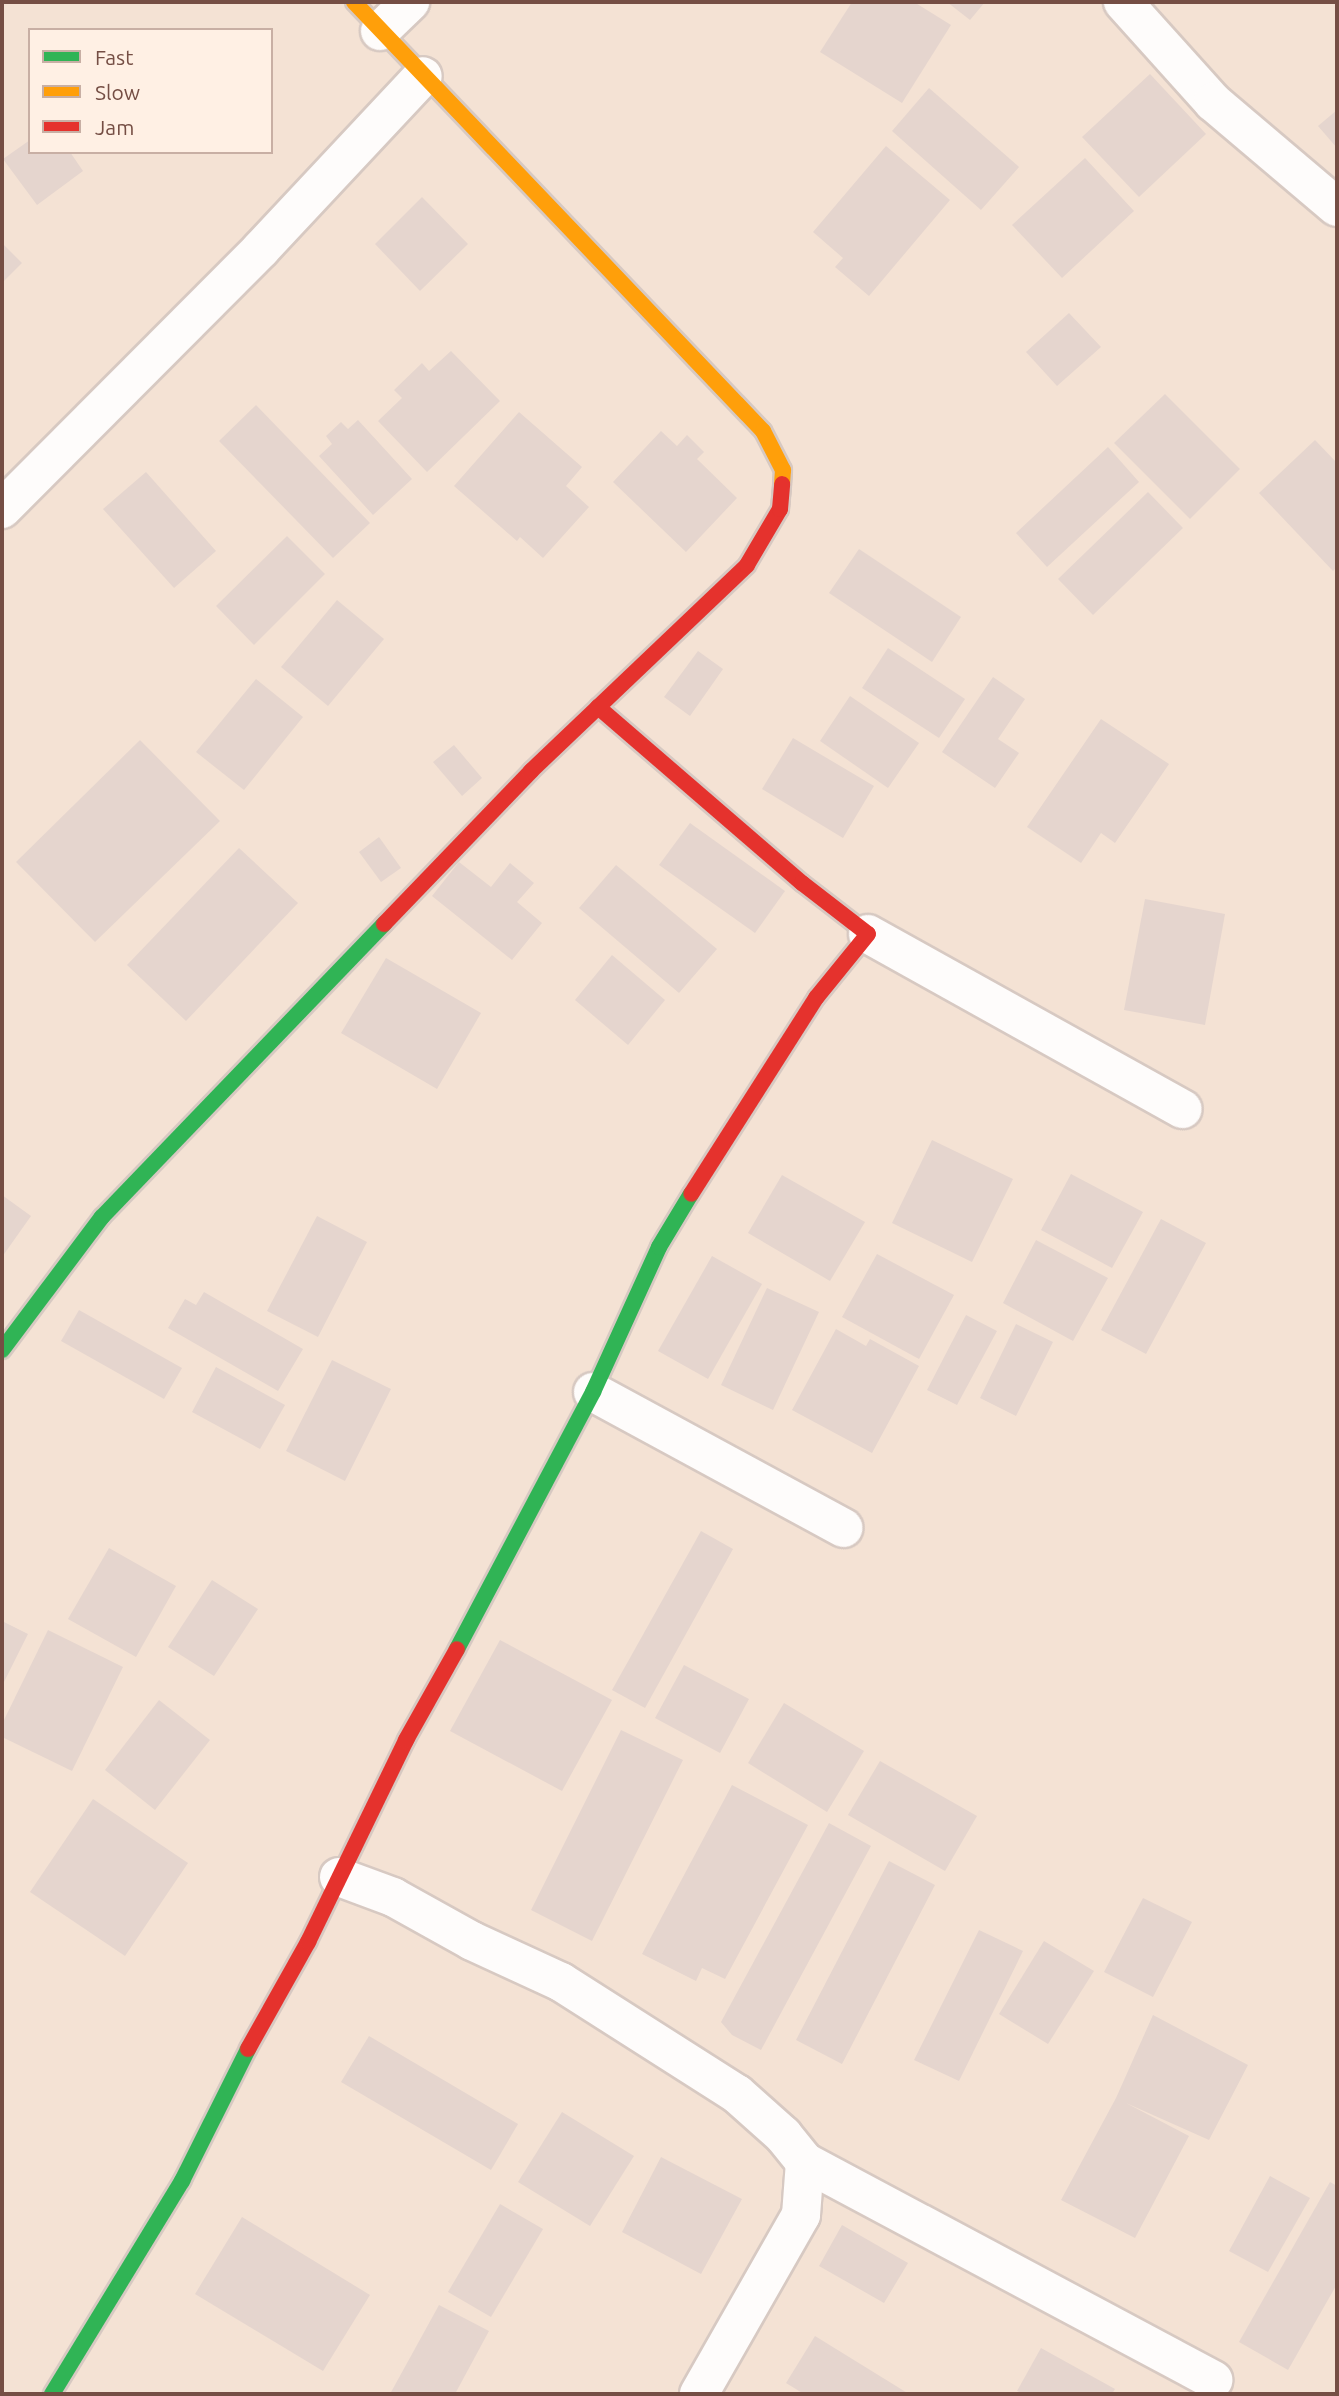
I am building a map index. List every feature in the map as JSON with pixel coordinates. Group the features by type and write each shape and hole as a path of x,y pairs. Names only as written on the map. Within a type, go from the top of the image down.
{"street":[{"path":"2,1350 102,1217 531,771 747,565 780,509 783,470 763,432 354,2"},
{"path":"380,31 410,2"},
{"path":"1123,2 1213,102 1337,207"},
{"path":"2,509 260,250 424,76"},
{"path":"598,707 802,883 868,934 1184,1109"},
{"path":"52,2394 183,2181 230,2081 308,1942 406,1740 593,1392 666,1236 749,1099 816,998 868,934"},
{"path":"593,1392 843,1528"},
{"path":"339,1877 393,1898 472,1941 561,1982 737,2094 783,2135 805,2162 1214,2379"},
{"path":"699,2394 801,2215 805,2162"}],"shaded area":[{"path":"2,2 1337,2 1337,2394 2,2394"}],"building":[{"path":"852,2 914,2 951,25 902,103 820,52"},
{"path":"947,2 985,2 970,20"},
{"path":"1150,74 1206,134 1139,197 1082,137"},
{"path":"929,88 1019,167 981,210 892,131"},
{"path":"1337,110 1337,148 1318,126"},
{"path":"28,141 28,154 71,154 83,171 37,205 3,159"},
{"path":"886,146 950,200 869,296 835,267 843,258 813,232"},
{"path":"1085,158 1134,211 1062,278 1012,225"},
{"path":"422,197 468,244 420,291 375,244"},
{"path":"2,243 22,263 2,283"},
{"path":"1069,313 1101,347 1057,386 1026,352"},
{"path":"451,351 500,401 427,472 378,421 402,398 394,390 422,363 429,371"},
{"path":"1165,394 1240,469 1190,519 1114,443"},
{"path":"256,405 370,523 333,558 219,441"},
{"path":"519,412 582,467 566,486 589,507 543,558 520,537 517,541 454,486"},
{"path":"358,420 412,479 373,515 319,456 332,444 326,436 341,422 348,429"},
{"path":"661,431 677,446 687,435 704,452 697,459 737,498 686,552 613,482"},
{"path":"1315,440 1337,463 1337,567 1333,571 1259,493"},
{"path":"1108,447 1139,482 1047,567 1016,533"},
{"path":"146,472 216,551 174,588 103,509"},
{"path":"1148,492 1183,528 1093,615 1058,579"},
{"path":"287,536 325,574 254,645 216,606"},
{"path":"859,549 961,617 932,662 829,593"},
{"path":"337,600 384,639 328,706 281,667"},
{"path":"888,648 965,699 939,738 862,688"},
{"path":"698,651 723,669 690,716 664,697"},
{"path":"993,677 1025,699 998,739 1019,753 995,788 942,752"},
{"path":"256,679 303,717 244,790 196,752"},
{"path":"850,696 919,743 888,788 820,741"},
{"path":"1101,719 1169,764 1115,843 1101,833 1081,863 1027,827"},
{"path":"793,738 874,786 843,838 762,789"},
{"path":"140,740 220,821 95,942 16,862"},
{"path":"454,745 482,778 462,796 433,762"},
{"path":"690,823 785,891 755,933 659,865"},
{"path":"379,837 401,868 381,882 359,852"},
{"path":"239,848 298,903 186,1021 127,965"},
{"path":"459,862 491,887 510,863 534,883 517,902 542,923 512,960 432,896"},
{"path":"616,865 717,949 679,993 579,908"},
{"path":"1145,899 1225,914 1205,1025 1124,1010"},
{"path":"612,955 665,1000 628,1045 575,1000"},
{"path":"386,958 481,1013 437,1089 341,1033"},
{"path":"932,1140 1013,1179 972,1262 892,1223"},
{"path":"1071,1174 1143,1212 1112,1268 1041,1230"},
{"path":"782,1175 865,1222 830,1281 748,1233"},
{"path":"2,1195 31,1216 2,1257"},
{"path":"317,1216 367,1242 318,1337 267,1311"},
{"path":"1161,1219 1206,1243 1146,1354 1101,1330"},
{"path":"1036,1240 1108,1278 1073,1341 1003,1303"},
{"path":"877,1254 954,1295 919,1359 842,1317"},
{"path":"712,1256 762,1284 708,1379 658,1351"},
{"path":"767,1288 819,1312 773,1410 721,1385"},
{"path":"204,1292 303,1349 278,1391 168,1328 185,1299 196,1305"},
{"path":"79,1310 182,1368 164,1399 61,1341"},
{"path":"966,1315 997,1331 957,1405 927,1390"},
{"path":"1016,1324 1053,1342 1016,1416 980,1398"},
{"path":"836,1329 866,1346 870,1339 919,1366 872,1453 792,1410"},
{"path":"332,1360 391,1389 345,1481 286,1451"},
{"path":"216,1367 285,1405 260,1449 192,1412"},
{"path":"701,1531 733,1549 645,1708 612,1690"},
{"path":"109,1548 176,1586 136,1657 68,1619"},
{"path":"212,1580 258,1609 214,1676 168,1647"},
{"path":"2,1621 28,1634 2,1686"},
{"path":"48,1630 123,1667 72,1771 2,1737 2,1724"},
{"path":"500,1640 612,1700 562,1791 450,1731"},
{"path":"684,1665 749,1699 720,1753 655,1718"},
{"path":"159,1700 210,1740 155,1810 105,1770"},
{"path":"784,1703 864,1751 827,1812 748,1763"},
{"path":"621,1730 683,1760 592,1941 531,1910"},
{"path":"880,1761 977,1816 945,1871 848,1815"},
{"path":"732,1785 808,1825 725,1979 702,1968 696,1981 642,1954"},
{"path":"93,1799 188,1863 125,1956 30,1892"},
{"path":"829,1823 871,1846 761,2050 732,2035 721,2022"},
{"path":"889,1861 935,1885 842,2064 796,2040"},
{"path":"1143,1898 1192,1922 1153,1997 1104,1972"},
{"path":"979,1930 1023,1951 959,2081 914,2060"},
{"path":"1044,1941 1094,1971 1048,2044 999,2014"},
{"path":"1153,2015 1248,2065 1209,2140 1126,2103 1189,2136 1135,2238 1061,2200 1116,2098"},
{"path":"369,2036 518,2124 491,2170 341,2082"},
{"path":"562,2112 634,2156 590,2226 518,2182"},
{"path":"661,2157 742,2199 701,2274 622,2232"},
{"path":"1270,2176 1310,2198 1268,2272 1229,2251"},
{"path":"1330,2182 1337,2186 1337,2284 1288,2370 1239,2342"},
{"path":"500,2204 543,2229 491,2317 448,2292"},
{"path":"242,2217 370,2295 323,2371 195,2294"},
{"path":"842,2225 908,2263 884,2303 819,2266"},
{"path":"439,2305 489,2331 455,2394 390,2394"},
{"path":"815,2336 909,2394 804,2394 786,2383"},
{"path":"1041,2348 1115,2389 1112,2394 1024,2394 1017,2391"}],"traffic: fast":[{"path":"2,1350 102,1217 384,924"},
{"path":"457,1649 593,1392 659,1247 691,1194"},
{"path":"52,2394 182,2181 248,2049"}],"traffic: slow":[{"path":"354,2 763,431 783,470 782,484"}],"traffic: jam":[{"path":"384,924 531,771 747,565 780,509 782,484"},
{"path":"598,707 802,883 868,934 816,998 691,1194"},
{"path":"248,2049 308,1942 406,1740 457,1649"}]}
